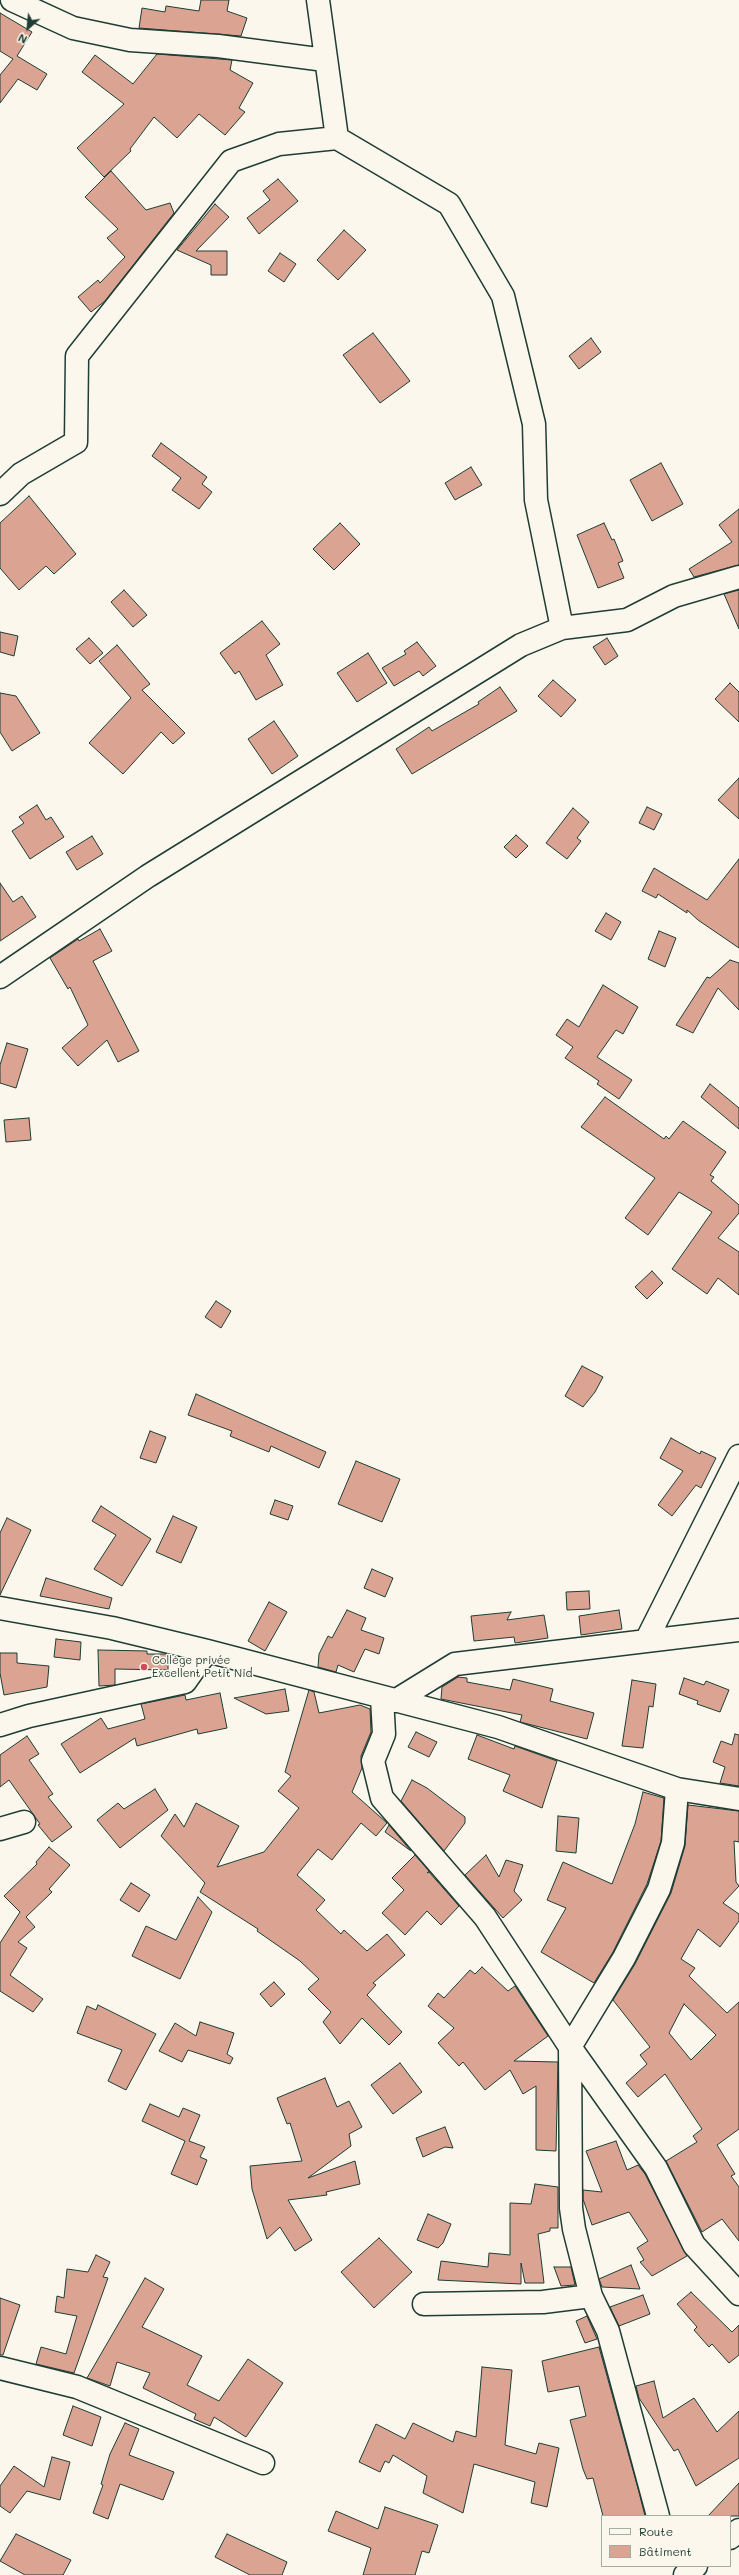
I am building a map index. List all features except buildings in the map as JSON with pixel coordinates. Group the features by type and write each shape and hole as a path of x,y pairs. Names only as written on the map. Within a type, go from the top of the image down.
{"street":[{"path":"12,0 73,28 130,40 218,46 325,60"},
{"path":"318,0 325,60 337,138"},
{"path":"0,494 21,474 76,442 77,356 231,161 279,144 337,138 448,204 504,296 534,424 536,500 562,628"},
{"path":"0,977 148,876 521,645 562,628 627,620 674,596 739,577"},
{"path":"646,1641 739,1456"},
{"path":"0,1608 112,1628 206,1651 498,1728 677,1789 739,1799"},
{"path":"388,1699 455,1664 739,1630"},
{"path":"0,1725 29,1716 185,1682 206,1651"},
{"path":"388,1699 384,1734 373,1761 382,1798 485,1917 570,2047 656,2168 694,2245 739,2294"},
{"path":"658,2515 608,2331 591,2296 581,2263 571,2208 570,2047 624,1958 659,1889 673,1843 677,1789"},
{"path":"0,1829 24,1822"},
{"path":"424,2304 543,2302 591,2296"},
{"path":"0,2368 77,2387 263,2463"},
{"path":"731,2537 739,2530"},
{"path":"684,2575 695,2567"}],"place":[{"name":"Collège privée Excellent Petit Nid","path":"144,1667"}]}
